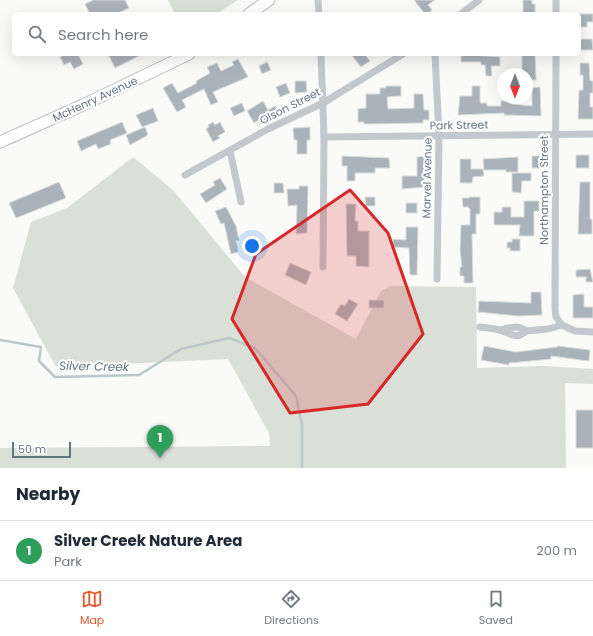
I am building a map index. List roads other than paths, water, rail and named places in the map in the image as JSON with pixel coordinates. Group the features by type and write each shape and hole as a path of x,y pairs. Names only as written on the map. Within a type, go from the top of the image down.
{"main road":[{"path":"252,12 269,0"},
{"name":"McHenry Avenue","path":"0,142 83,105 186,56"}],"street":[{"path":"318,0 319,12"},
{"path":"464,12 479,0"},
{"path":"556,0 556,12"},
{"path":"321,56 324,137 323,267"},
{"name":"Olson Street","path":"185,175 268,129 323,103 400,56"},
{"name":"Marvel Avenue","path":"435,56 439,136 437,279"},
{"name":"Northampton Street","path":"556,56 555,309 556,317 562,325"},
{"name":"Park Street","path":"324,137 593,134"},
{"path":"230,151 241,202"},
{"path":"480,327 501,330 514,336 526,332 548,330 562,325 575,331 593,332"}],"waterway":[{"name":"Silver Creek","path":"0,340 41,347 39,361 55,377 139,375 181,349 229,338 255,348 296,396 302,425 302,468"}],"place":[{"name":"Silver Creek Nature Area","path":"160,458"}]}
